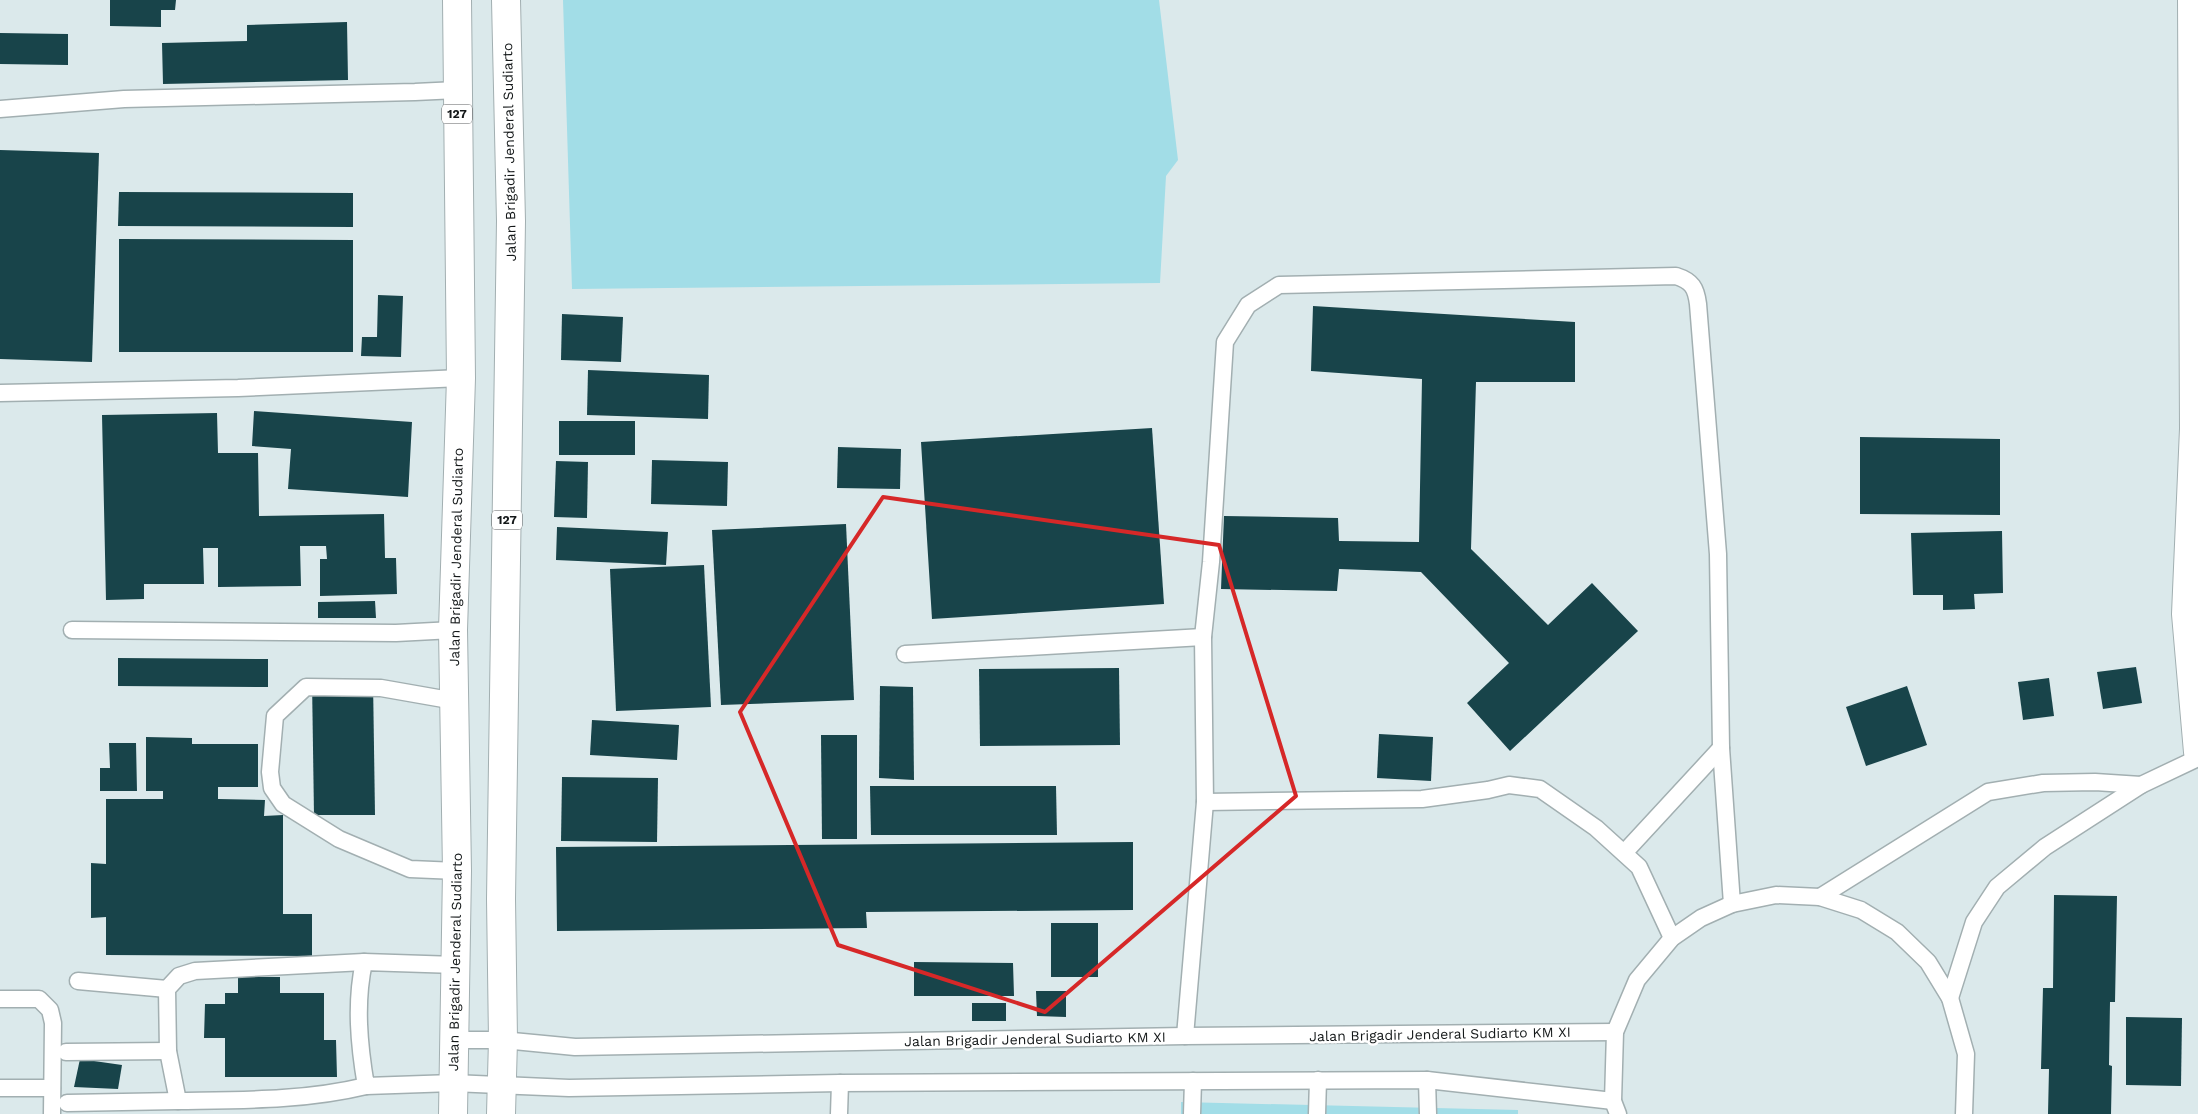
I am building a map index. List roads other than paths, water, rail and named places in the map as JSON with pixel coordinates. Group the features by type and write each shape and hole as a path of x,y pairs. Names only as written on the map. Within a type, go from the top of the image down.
{"main road":[{"name":"Jalan Brigadir Jenderal Sudiarto","path":"453,1114 457,871 453,630 461,378 456,90 457,0"},
{"name":"Jalan Brigadir Jenderal Sudiarto","path":"501,1114 511,221 506,0"},
{"path":"2192,0 2194,429 2186,614 2198,752"}],"lane":[{"path":"0,109 124,99 456,90"},
{"path":"1185,1036 1205,802 1204,637 1211,562 1225,342 1248,305 1278,285 1676,276 1687,279 1693,285 1698,304 1718,554 1721,748 1732,904"},
{"path":"0,393 238,388 461,378"},
{"path":"72,630 396,633 453,630"},
{"path":"905,654 1204,637"},
{"path":"455,700 381,688 306,687 275,716 270,772 272,788 284,804 339,839 410,869 457,871"},
{"path":"1624,853 1721,748"},
{"path":"1950,998 1974,922 1998,887 2045,847 2141,785 2198,758"},
{"path":"1820,897 1988,792 2043,783 2095,782 2141,785"},
{"path":"1205,802 1422,799 1488,790 1509,785 1540,789 1596,828 1639,867 1672,938"},
{"path":"67,1104 178,1102 331,1095 366,1086 454,1082 569,1088 840,1083 1427,1080 1615,1107 1615,1032 1637,980 1672,938 1700,918 1732,904 1776,895 1820,897 1861,910 1897,932 1928,962 1950,998 1966,1054 1963,1113"},
{"path":"364,962 359,998 360,1045 366,1086"},
{"path":"178,1102 168,1051 167,988 178,976 195,971 364,962 456,965"},
{"path":"78,981 167,988"},
{"path":"0,999 38,999 50,1010 53,1023 52,1114"},
{"name":"Jalan Brigadir Jenderal Sudiarto KM XI","path":"454,1040 503,1040 575,1047 1185,1036 1615,1032"},
{"path":"66,1052 168,1051"},
{"path":"1317,1114 1318,1080"},
{"path":"1427,1080 1428,1114"},
{"path":"1192,1114 1193,1081"},
{"path":"839,1114 840,1083"},
{"path":"0,1088 52,1088"}]}
